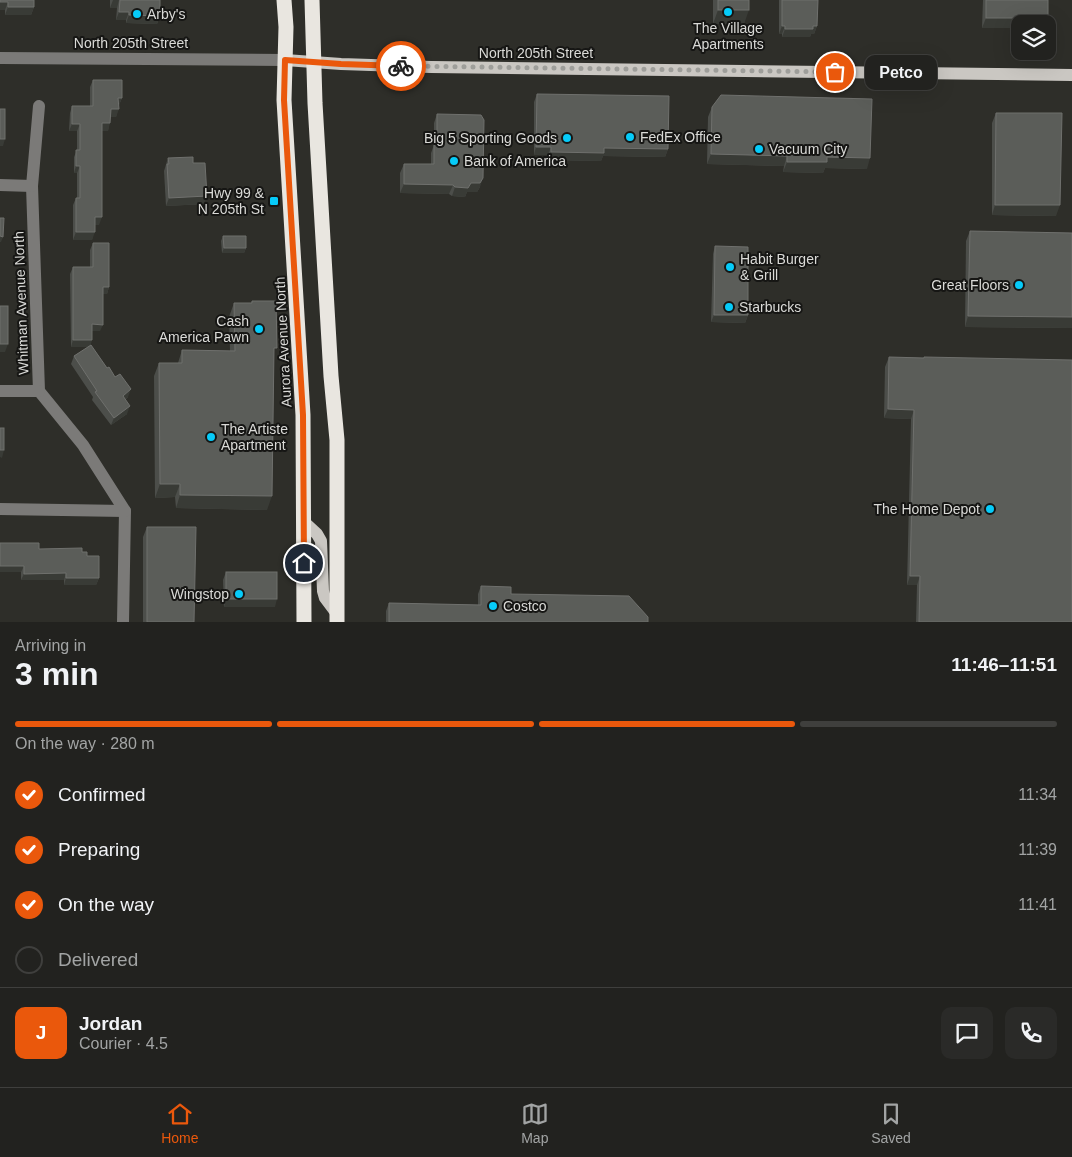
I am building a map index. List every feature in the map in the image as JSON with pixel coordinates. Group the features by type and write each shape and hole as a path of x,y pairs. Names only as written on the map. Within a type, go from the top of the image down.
{"highway":[{"name":"Aurora Avenue North","path":"284,0 286,27 284,100 303,415 304,622"},
{"path":"312,0 315,103 330,366 337,440 337,618"}],"main road":[{"name":"North 205th Street","path":"285,60 467,67 1072,75"},
{"path":"304,522 317,534 321,541 323,591 337,618"}],"street":[{"name":"North 205th Street","path":"0,58 285,60"},
{"name":"Whitman Avenue North","path":"39,106 32,186 39,391 83,446 124,510"},
{"path":"0,185 32,186"},
{"path":"0,391 39,391"},
{"path":"0,509 124,510 123,622"}],"building":[{"path":"0,0 34,0 34,7 8,7 8,2 0,2"},
{"path":"120,0 160,0 160,16 129,15 129,12 119,12"},
{"path":"718,0 749,0 749,10 718,10"},
{"path":"782,0 818,0 817,26 813,26 813,29 785,29 785,26 782,26"},
{"path":"986,0 1048,0 1048,15 1011,15 1011,18 986,18"},
{"path":"93,80 122,80 122,98 118,98 119,109 111,109 110,123 102,123 102,217 95,217 95,232 76,232 76,198 80,198 80,166 76,166 76,150 80,150 80,124 72,124 72,106 93,106"},
{"path":"537,94 669,96 668,149 604,148 604,153 551,152 551,147 536,147"},
{"path":"721,95 872,99 870,158 827,157 827,162 787,162 787,156 711,154 712,107"},
{"path":"0,109 5,109 5,139 0,139"},
{"path":"996,113 1062,113 1060,205 995,205"},
{"name":"Bank of America","path":"437,114 481,115 484,120 483,178 480,183 471,183 468,188 455,187 453,185 404,184 404,164 434,164"},
{"path":"193,157 193,163 205,163 207,196 169,198 168,158"},
{"path":"0,218 4,218 3,237 0,236"},
{"name":"Great Floors","path":"970,231 1072,233 1072,317 968,316"},
{"path":"223,236 246,236 246,248 224,248"},
{"path":"93,243 109,243 109,287 103,287 103,325 92,324 92,340 73,340 73,267 93,267"},
{"path":"715,246 748,247 748,315 714,315"},
{"name":"The Artiste Apartment","path":"252,301 276,301 277,348 274,348 272,496 180,495 180,484 160,484 159,363 182,363 182,350 235,351 234,303 252,303"},
{"path":"0,306 8,306 8,344 0,344"},
{"path":"91,345 115,377 120,374 131,389 123,396 130,406 114,418 95,392 97,391 74,356"},
{"name":"The Home Depot","path":"889,357 1072,360 1072,622 919,622 920,576 910,576 914,410 888,409"},
{"path":"0,428 4,428 4,450 0,450"},
{"path":"147,527 196,527 194,622 147,622"},
{"path":"0,543 39,543 39,549 82,548 82,552 87,552 87,556 99,556 99,578 66,578 66,573 24,574 24,566 0,566"},
{"path":"226,572 277,572 277,599 226,599"},
{"path":"481,586 511,587 511,594 629,596 648,617 648,622 389,622 389,603 481,605"}],"way so far":[{"path":"401,66 835,72"}],"place":[{"name":"The Village Apartments","path":"728,12"},
{"name":"Arby's","path":"137,14"},
{"name":"Petco","path":"835,72"},
{"name":"FedEx Office","path":"630,137"},
{"name":"Big 5 Sporting Goods","path":"567,138"},
{"name":"Vacuum City","path":"759,149"},
{"name":"Bank of America","path":"454,161"},
{"name":"Hwy 99 & N 205th St","path":"274,201"},
{"name":"Habit Burger & Grill","path":"730,267"},
{"name":"Great Floors","path":"1019,285"},
{"name":"Starbucks","path":"729,307"},
{"name":"Cash America Pawn","path":"259,329"},
{"name":"The Artiste Apartment","path":"211,437"},
{"name":"The Home Depot","path":"990,509"},
{"name":"Wingstop","path":"239,594"},
{"name":"Costco","path":"493,606"}],"route":[{"path":"304,563 303,415 284,100 285,60 401,66"}]}
